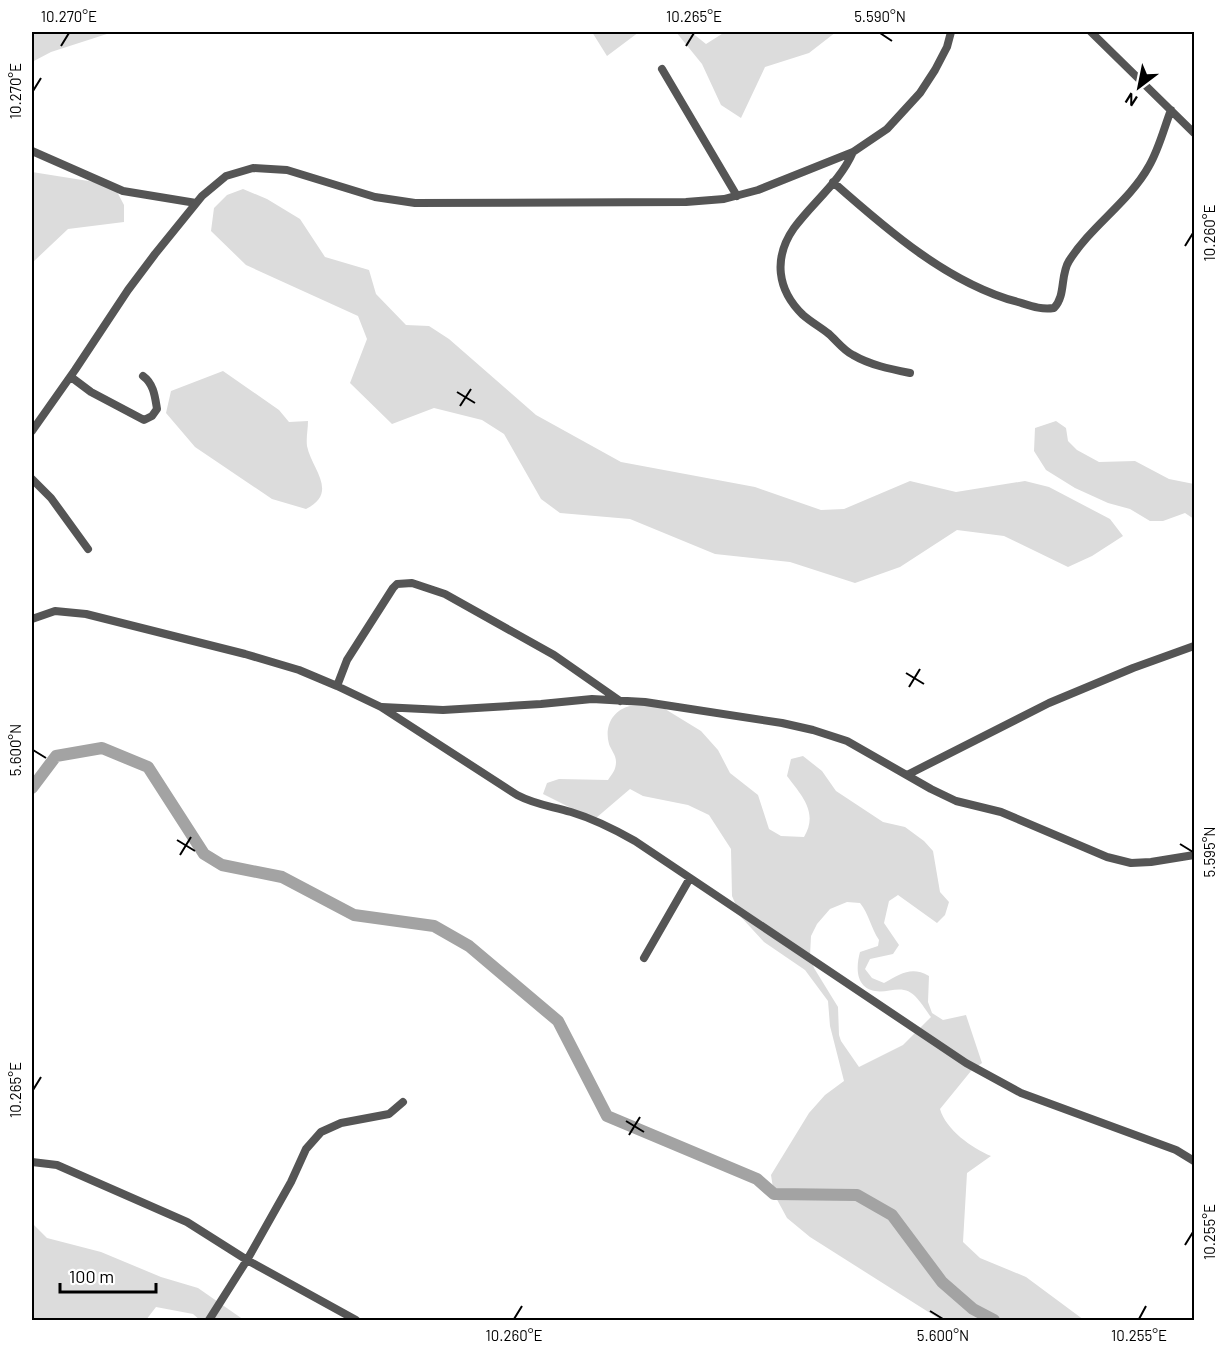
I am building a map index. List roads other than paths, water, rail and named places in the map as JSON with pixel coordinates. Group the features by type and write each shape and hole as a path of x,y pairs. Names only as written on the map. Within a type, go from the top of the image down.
{"street":[{"path":"32,431 71,377 128,290 196,202 209,188 226,176 245,170 264,168 294,172 375,197 415,203 664,203 704,201 737,196 791,178 853,152 886,129 920,93 942,58 951,32"},
{"path":"1091,32 1194,133"},
{"path":"662,69 737,196"},
{"path":"833,182 899,238 972,285 1003,298 1044,309 1054,308 1060,297 1067,263 1149,167 1171,110"},
{"path":"32,151 123,191 196,202"},
{"path":"853,152 833,182 794,229 785,246 781,261 782,281 786,296 803,315 853,356 880,367 909,373"},
{"path":"71,377 91,392 144,420 152,416 157,409 153,391 148,380 143,376"},
{"path":"32,479 51,498 88,549"},
{"path":"337,686 347,660 393,588 404,582 445,594 473,609 554,655 621,701"},
{"path":"32,619 55,611 95,616 245,654 298,670 337,686 381,707 533,804 567,811 607,825 690,878 910,1027 982,1072 1021,1093 1176,1150 1194,1161"},
{"path":"907,775 1049,703 1133,668 1194,646"},
{"path":"381,707 443,710 592,699 645,702 813,730 848,741 956,801 1000,812 1107,857 1131,863 1194,855"},
{"path":"644,958 690,878"},
{"path":"209,1320 247,1260 291,1182 306,1149 321,1132 341,1123 389,1114 403,1102"},
{"path":"32,1162 57,1165 187,1222 247,1260 356,1320"}],"waterway":[{"path":"32,788 56,756 102,748 148,767 204,854 222,865 282,877 354,915 434,926 469,946 558,1021 607,1116 757,1179 774,1194 857,1195 892,1215 942,1282 973,1309 994,1320"}]}
